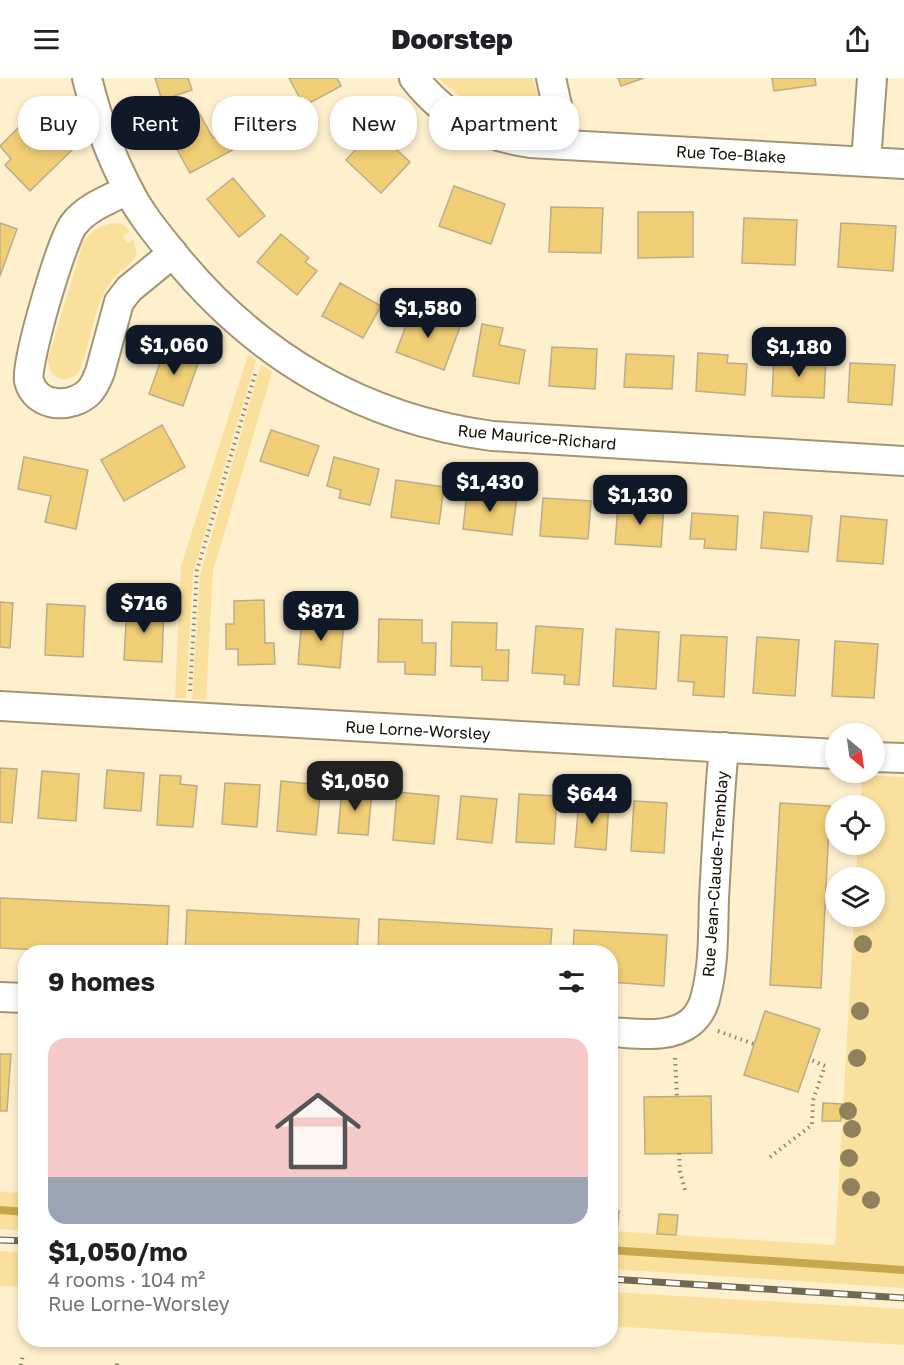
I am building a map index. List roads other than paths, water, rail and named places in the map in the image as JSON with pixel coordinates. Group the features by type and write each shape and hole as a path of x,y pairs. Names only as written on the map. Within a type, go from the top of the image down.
{"street":[{"name":"Rue Maurice-Richard","path":"87,78 112,153 128,190 158,235 203,287 239,322 292,364 343,392 408,418 460,432 492,436 904,461"},
{"name":"Rue Toe-Blake","path":"414,78 430,96"},
{"path":"551,78 555,96"},
{"path":"866,162 872,78"},
{"name":"Rue Toe-Blake","path":"579,145 904,164"},
{"path":"128,190 82,215 68,232 30,357 29,380 38,396 47,402 59,405 80,399 89,392 100,372 118,302 129,289 172,252"},
{"name":"Rue Lorne-Worsley","path":"0,706 825,753"},
{"name":"Rue Jean-Claude-Tremblay","path":"618,1032 659,1034 672,1032 693,1020 700,1011 705,998 712,956 719,791 724,747"},
{"path":"885,757 904,758"},
{"path":"0,997 18,998"}],"waterway":[{"path":"0,1210 18,1211"},
{"path":"618,1251 904,1270"}],"railway":[{"path":"0,1240 18,1241"},
{"path":"618,1280 904,1298"}]}
